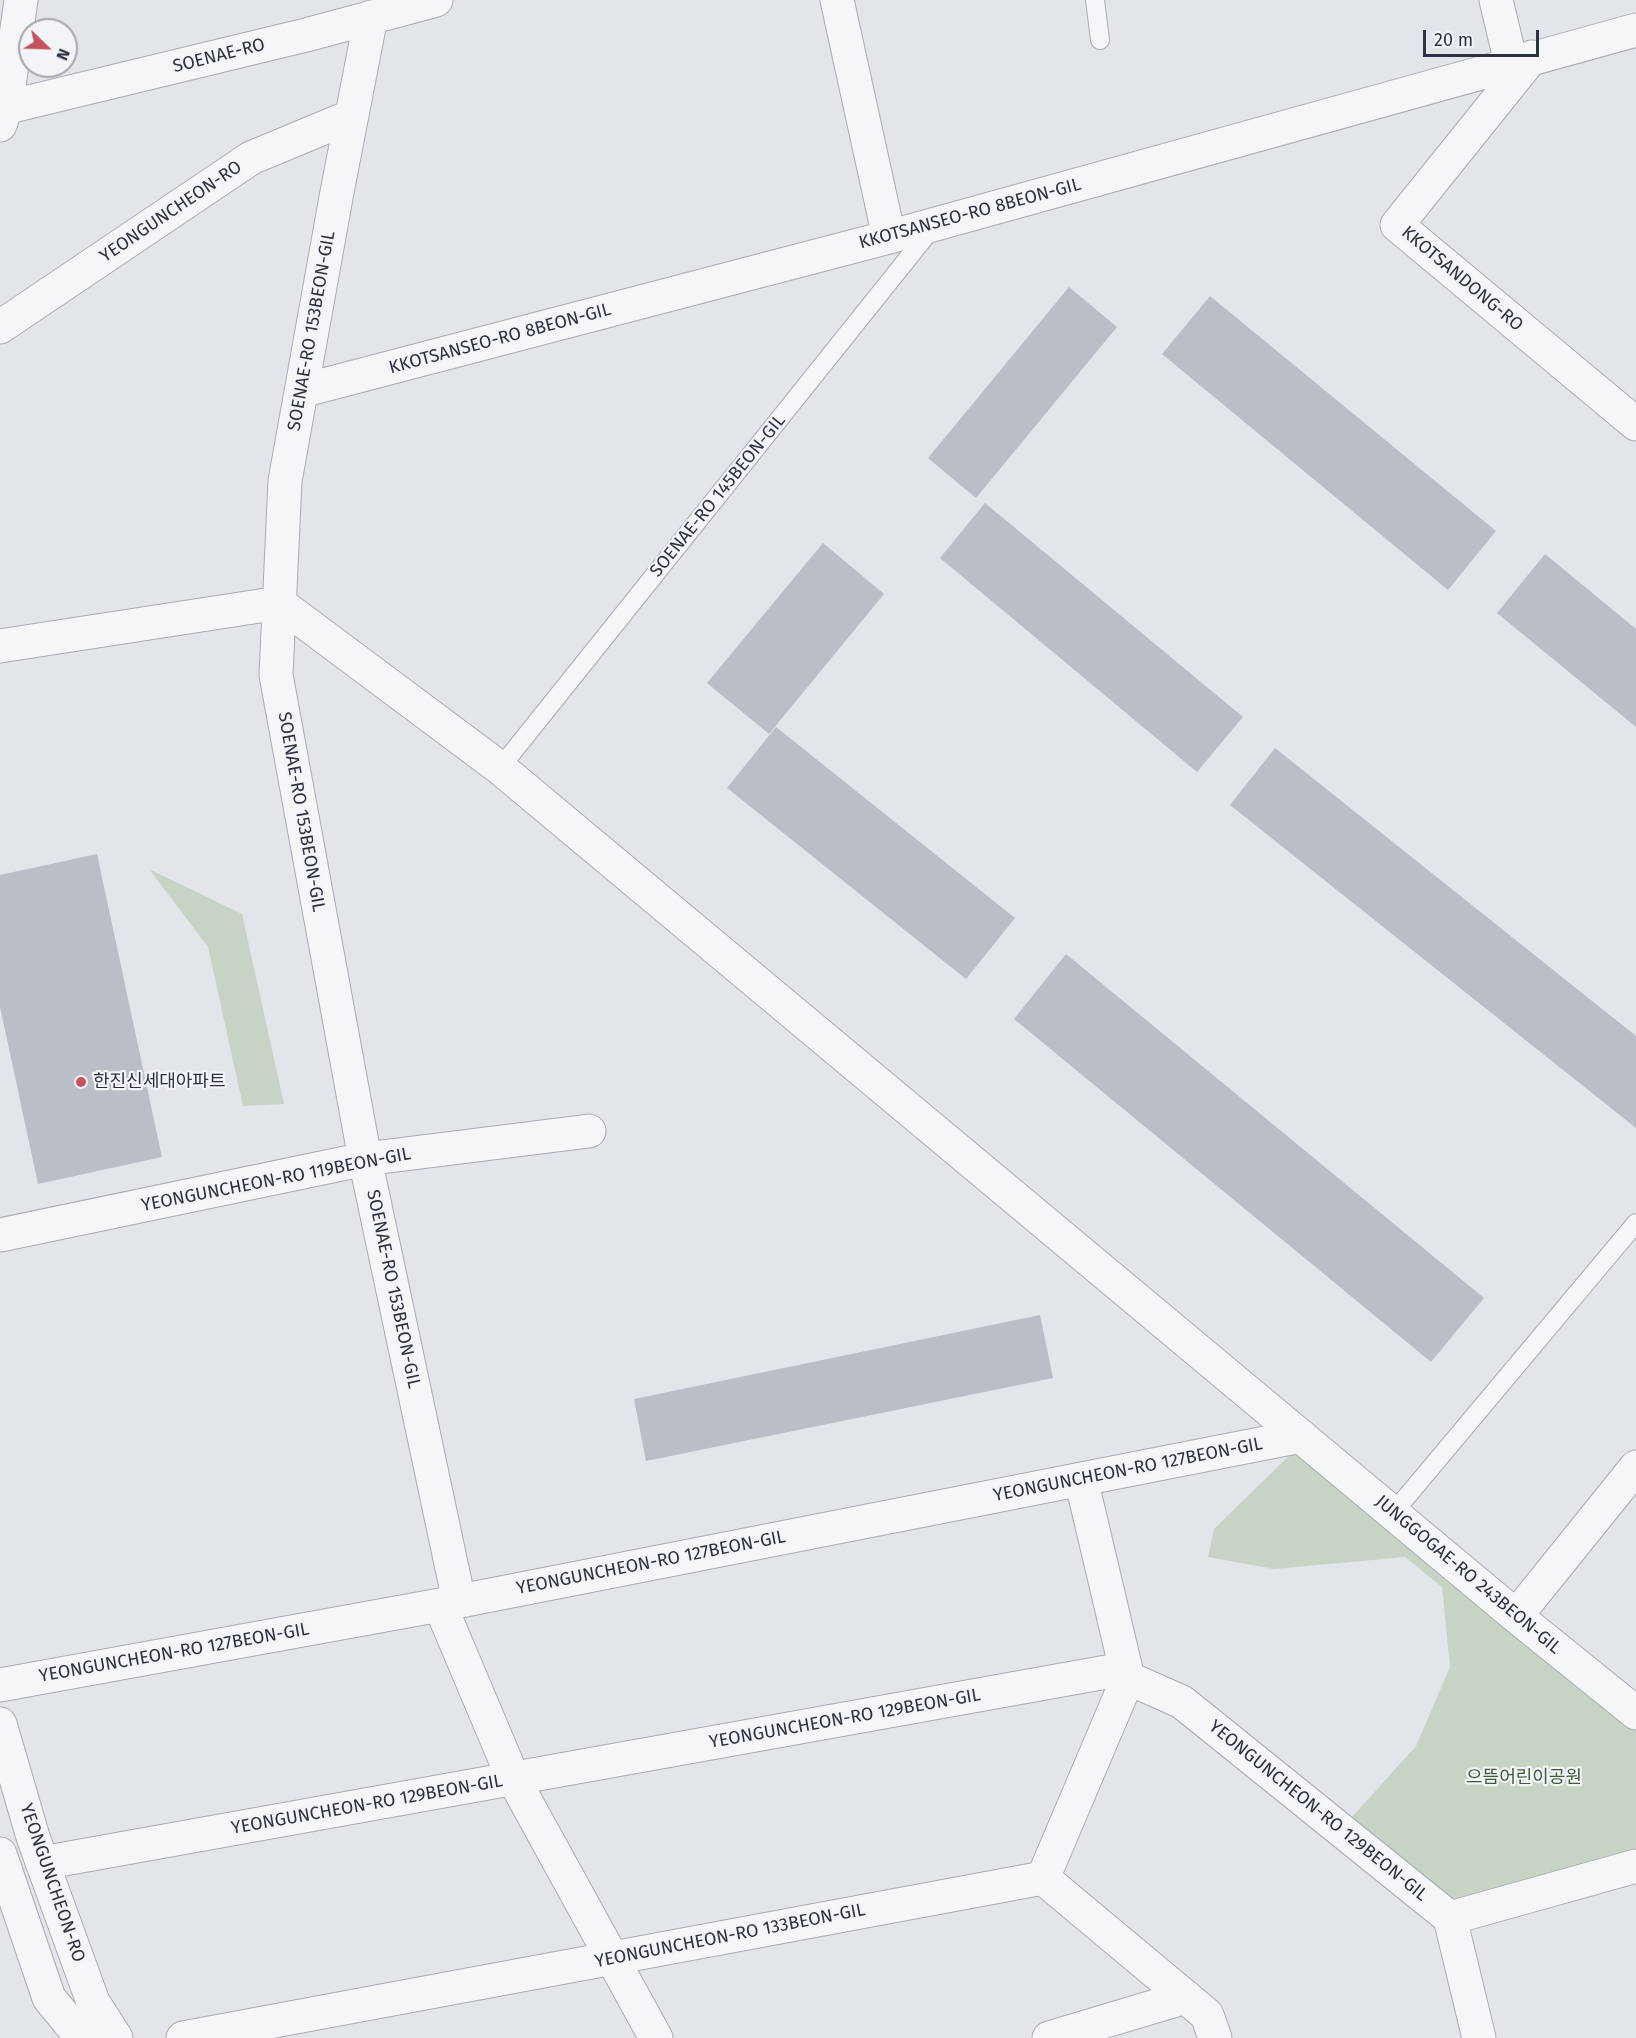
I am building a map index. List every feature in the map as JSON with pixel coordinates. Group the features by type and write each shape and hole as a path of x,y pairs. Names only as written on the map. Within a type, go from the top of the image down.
{"street":[{"path":"2,114 21,0"},
{"name":"SOENAE-RO","path":"2,114 436,0"},
{"path":"837,0 889,237"},
{"path":"1496,0 1521,60"},
{"name":"SOENAE-RO 153BEON-GIL","path":"372,17 285,481 276,675 450,1603 513,1779 656,2038"},
{"name":"KKOTSANSEO-RO 8BEON-GIL","path":"301,391 889,237 1636,30"},
{"name":"KKOTSANDONG-RO","path":"1521,60 1397,225 1636,424"},
{"name":"YEONGUNCHEON-RO","path":"0,327 251,158 352,116"},
{"path":"0,646 279,603"},
{"name":"JUNGGOGAE-RO 243BEON-GIL","path":"279,603 500,768 1516,1616 1636,1713"},
{"name":"YEONGUNCHEON-RO 119BEON-GIL","path":"0,1235 365,1159 589,1131"},
{"name":"YEONGUNCHEON-RO 127BEON-GIL","path":"0,1685 450,1603 1301,1436"},
{"path":"1516,1616 1636,1467"},
{"path":"1081,1479 1128,1678 1043,1878 1208,2015 1215,2038"},
{"name":"YEONGUNCHEON-RO 129BEON-GIL","path":"42,1863 1112,1671 1182,1702 1450,1918"},
{"name":"YEONGUNCHEON-RO","path":"0,1724 42,1863 93,2002 116,2038"},
{"path":"0,1854 49,1998 82,2038"},
{"path":"1479,2038 1450,1918 1636,1866"},
{"name":"YEONGUNCHEON-RO 133BEON-GIL","path":"183,2038 1043,1878"},
{"path":"1050,2038 1186,1997"}],"lane":[{"path":"1095,0 1100,40"},
{"name":"SOENAE-RO 145BEON-GIL","path":"500,768 936,223"},
{"path":"1393,1513 1636,1223"}],"green space":[{"path":"149,869 242,914 284,1104 243,1106 208,947"},
{"name":"으뜸어린이공원","path":"1302,1443 1636,1717 1636,1862 1450,1912 1344,1826 1416,1746 1450,1667 1442,1587 1405,1557 1274,1569 1208,1557 1214,1529"}],"building":[{"path":"1069,287 1117,327 976,498 928,458"},
{"path":"1210,296 1496,531 1448,590 1162,354"},
{"path":"985,503 1243,717 1197,772 940,558"},
{"path":"823,543 884,594 769,734 707,683"},
{"path":"1545,554 1636,629 1636,727 1497,613"},
{"path":"776,727 1015,918 966,979 727,788"},
{"path":"1275,748 1636,1036 1636,1128 1230,805"},
{"name":"한진신세대아파트","path":"97,854 162,1157 38,1184 0,1007 0,875"},
{"path":"1066,954 1484,1298 1431,1362 1014,1019"},
{"path":"1040,1315 1053,1378 646,1461 634,1399"}],"place":[{"name":"한진신세대아파트","path":"81,1082"}]}
